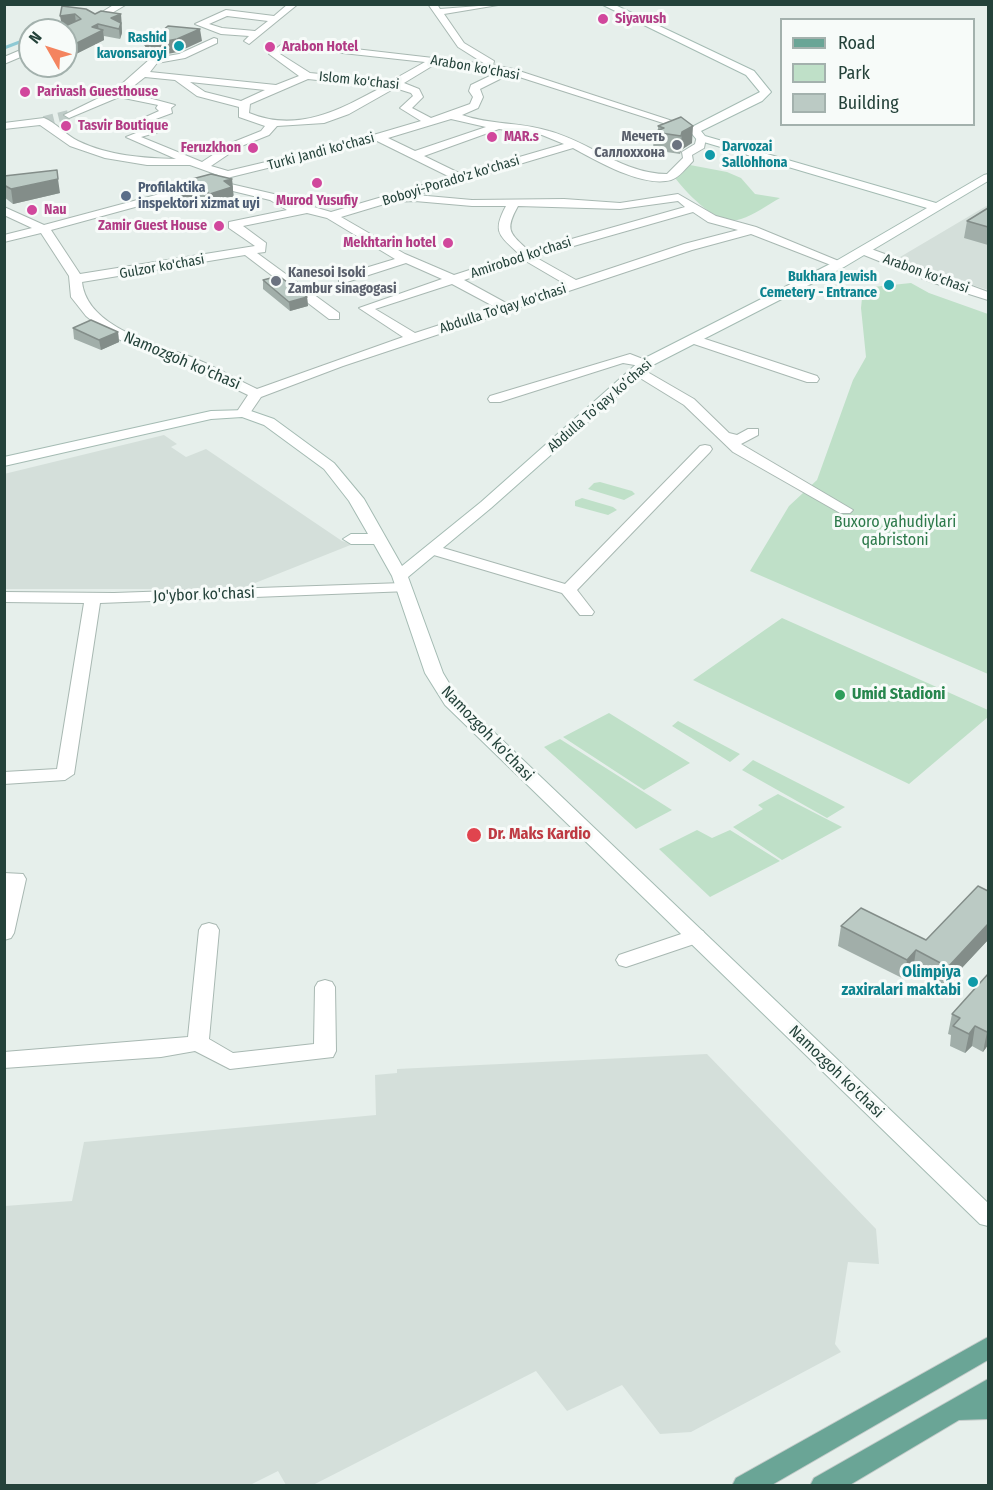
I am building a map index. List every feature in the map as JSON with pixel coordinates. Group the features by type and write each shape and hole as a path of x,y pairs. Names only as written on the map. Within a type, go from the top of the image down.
{"main road":[{"path":"745,1485 988,1348"},
{"path":"823,1485 988,1390"},
{"path":"957,1409 988,1408"}],"street":[{"path":"94,20 123,4"},
{"path":"275,19 226,13 200,24 237,37 252,38 294,4"},
{"path":"435,8 500,4"},
{"path":"451,115 478,124 543,133 649,176 670,177 689,159 686,154 700,146 697,134 758,99 766,92 750,73 605,4"},
{"path":"435,8 448,25 450,34 461,45 484,61 509,71"},
{"path":"69,115 92,107 116,93 144,74 154,62 182,56 214,40"},
{"name":"Arabon ko'chasi","path":"286,44 436,60 509,71 697,134 937,207"},
{"name":"Islom ko'chasi","path":"286,44 274,54 307,76 395,84 414,91 418,97 405,108 430,122"},
{"path":"244,105 243,115 248,119 263,123 320,121 345,112 436,60"},
{"name":"Turki Jandi ko'chasi","path":"4,239 212,183 227,175 430,122 474,106 478,97 474,91 475,87 509,71"},
{"path":"144,74 274,88"},
{"path":"178,79 201,94 244,105 274,88 307,76"},
{"path":"116,93 170,105 161,108 168,111 144,120 161,128 131,137 182,157 190,163"},
{"path":"4,126 43,121 59,135 93,153 126,161 190,163 227,175"},
{"path":"202,167 235,145 265,133 274,122"},
{"path":"413,156 497,126"},
{"path":"378,137 460,178"},
{"name":"Boboyi-Porado'z ko'chasi","path":"331,216 571,145"},
{"path":"670,177 685,211 752,230 840,264"},
{"path":"937,207 988,177"},
{"path":"212,183 274,197 298,211"},
{"path":"393,199 513,204 564,202 620,206 678,197"},
{"path":"513,204 503,222 505,234 527,256 576,285"},
{"name":"Abdulla To’qay ko’chasi","path":"401,582 433,550 642,366 840,264 937,207"},
{"path":"248,252 262,246 233,225 307,209 331,216 407,259 455,280 506,308"},
{"path":"4,210 44,229"},
{"name":"Amirobod ko'chasi","path":"414,338 365,308 527,256 685,211"},
{"name":"Namozgoh ko'chasi","path":"44,229 75,279 77,297 91,313 119,334 191,362 256,394 243,413 268,422 329,466 356,499 379,539 401,582 434,673 451,701 988,1217"},
{"name":"Abdulla To'qay ko'chasi","path":"256,394 414,338 688,247 752,230"},
{"name":"Arabon ko'chasi","path":"863,250 922,274 988,296"},
{"path":"248,252 334,316"},
{"name":"Gulzor ko'chasi","path":"75,279 248,252"},
{"path":"343,279 407,259"},
{"path":"693,339 812,379"},
{"path":"495,399 630,358 685,399 740,451 845,510"},
{"path":"4,462 177,421 243,413"},
{"path":"725,436 738,440 753,432"},
{"path":"568,590 705,449"},
{"path":"351,539 379,539"},
{"path":"433,550 568,590 586,612"},
{"name":"Jo'ybor ko'chasi","path":"4,597 93,598 401,582"},
{"path":"4,778 65,774 93,598"},
{"path":"4,879 16,879 4,933"},
{"path":"198,1043 209,930"},
{"path":"626,960 696,936"},
{"path":"4,1060 198,1043 230,1061 325,1051 325,987"}],"shaded area":[{"path":"988,205 988,290 895,260"},
{"path":"164,435 177,444 171,447 186,457 206,449 342,541 353,544 240,589 5,589 4,474"},
{"path":"707,1054 876,1229 879,1264 848,1262 835,1344 841,1352 691,1432 660,1434 622,1385 567,1411 536,1371 313,1485 286,1485 278,1471 250,1485 5,1485 5,1206 72,1201 84,1142 376,1115 375,1075 397,1073 397,1069"}],"green space":[{"path":"690,165 727,172 741,178 755,194 780,198 741,219 722,218 704,208 675,178"},
{"name":"Buxoro yahudiylari qabristoni","path":"911,283 929,293 988,314 988,674 750,571 789,506 817,480 853,380 866,357 861,308 863,288"},
{"path":"600,482 632,491 635,494 624,500 588,489 594,483"},
{"path":"582,498 617,510 608,515 575,506 575,501"},
{"name":"Umid Stadioni","path":"782,618 988,710 988,717 909,784 693,680"},
{"path":"609,713 690,763 644,790 563,737"},
{"path":"678,721 740,754 730,762 672,726"},
{"path":"560,739 672,810 636,829 544,747"},
{"path":"753,760 845,807 827,818 742,770"},
{"path":"778,794 842,827 782,860 733,827 763,809 758,805"},
{"path":"697,830 712,838 730,830 780,861 710,897 659,849"}],"building":[{"path":"62,6 86,9 95,14 101,11 121,14 111,18 121,23 119,29 98,24 92,27 103,30 78,42 78,20 81,19 75,14 60,16"},
{"path":"168,26 200,29 177,39 145,45"},
{"path":"681,117 693,126 682,132 681,136 654,132 664,128 658,126"},
{"path":"57,170 58,179 11,189 4,185 4,176"},
{"path":"211,174 232,179 224,181 232,187 210,194 198,188 179,193 177,183"},
{"path":"988,208 988,227 967,221"},
{"path":"279,276 307,297 289,302 263,280"},
{"path":"91,320 118,332 99,340 73,328"},
{"path":"978,886 988,891 988,924 948,967 916,950 907,960 841,926 861,908 926,940"},
{"path":"988,974 988,1030 987,1032 975,1026 969,1034 953,1026 960,1018 952,1014"}],"waterway":[{"path":"4,48 18,43"}],"tunnel":[{"path":"44,121 69,115"}],"place":[{"name":"Siyavush","path":"603,19"},
{"name":"Rashid kavonsaroyi","path":"179,46"},
{"name":"Arabon Hotel","path":"270,47"},
{"name":"Parivash Guesthouse","path":"25,92"},
{"name":"Tasvir Boutique","path":"66,126"},
{"name":"MAR.s","path":"492,137"},
{"name":"Мечеть Саллоххона","path":"677,145"},
{"name":"Feruzkhon","path":"253,148"},
{"name":"Darvozai Sallohhona","path":"710,155"},
{"name":"Murod Yusufiy","path":"317,183"},
{"name":"Profilaktika inspektori xizmat uyi","path":"126,196"},
{"name":"Nau","path":"32,210"},
{"name":"Zamir Guest House","path":"219,226"},
{"name":"Mekhtarin hotel","path":"448,243"},
{"name":"Kanesoi Isoki Zambur sinagogasi","path":"276,281"},
{"name":"Bukhara Jewish Cemetery - Entrance","path":"889,285"},
{"name":"Umid Stadioni","path":"840,695"},
{"name":"Dr. Maks Kardio","path":"474,835"},
{"name":"Olimpiya zaxiralari maktabi","path":"973,982"}]}
